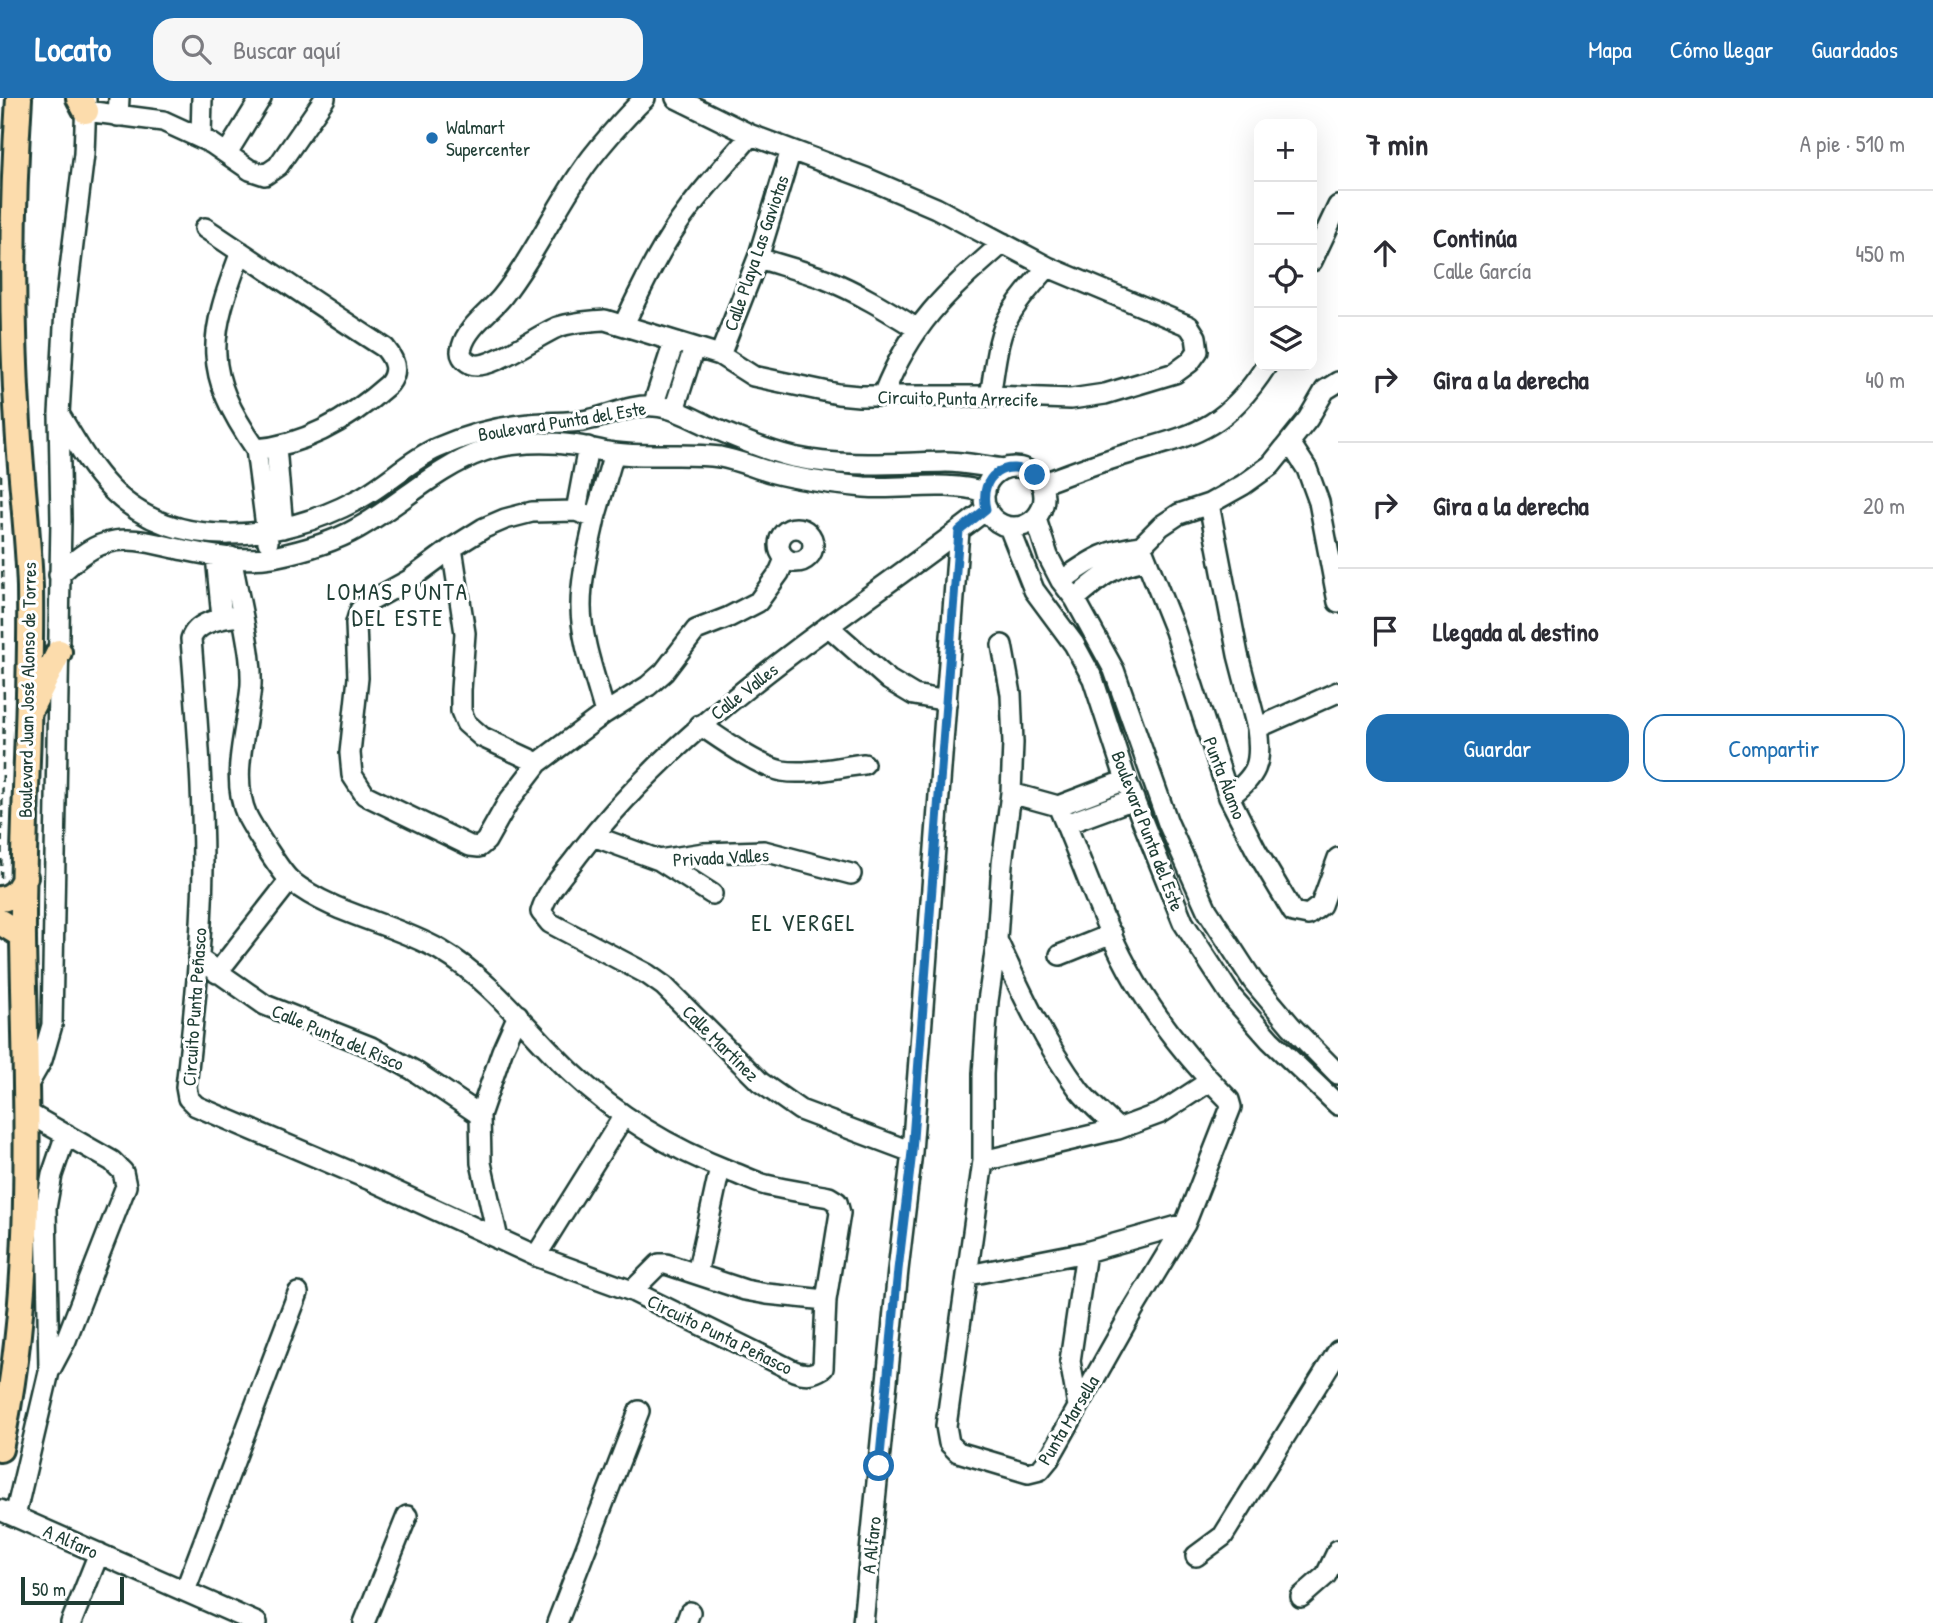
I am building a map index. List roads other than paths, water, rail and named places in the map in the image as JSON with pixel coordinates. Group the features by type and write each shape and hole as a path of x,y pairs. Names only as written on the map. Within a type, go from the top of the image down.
{"main road":[{"name":"Boulevard Juan José Alonso de Torres","path":"0,1449 10,1400 23,1282 26,1100 23,936 29,713 28,533 18,426 13,209 19,98"},
{"path":"29,713 59,652"},
{"path":"0,900 15,894 25,877"},
{"path":"0,922 23,936"}],"street":[{"path":"201,137 202,98"},
{"path":"227,153 261,98"},
{"path":"7,1513 50,1372 66,1340 126,1186 123,1172 113,1161 66,1134 26,1100 52,1025 61,520 59,414 65,310 84,154 83,102 119,107 163,121 201,137 257,174 265,175 271,173 325,98"},
{"name":"Circuito Punta Arrecife","path":"645,98 580,173 543,238 502,297 466,337 461,351 472,365 498,359 558,327 596,320 624,324 720,355 753,376 838,394 990,396 1053,400 1105,394 1175,373 1190,362 1198,351 1196,337 1189,326 1048,267 936,208 866,178 751,135 676,98"},
{"path":"624,324 646,278 688,209 751,135"},
{"name":"Calle Playa Las Gaviotas","path":"720,355 758,258 791,150"},
{"path":"1317,250 1338,206"},
{"path":"205,228 385,348 396,368 394,377 379,394 330,427 312,436 266,448"},
{"path":"883,395 916,328 954,286 1003,243"},
{"path":"241,252 215,334 214,351 221,386 237,421 266,448 275,530 271,557"},
{"path":"758,258 823,278 874,301 916,328"},
{"path":"990,396 999,344 1008,317 1048,267"},
{"path":"653,406 674,342"},
{"path":"674,410 694,348"},
{"path":"1041,484 1198,432 1231,411 1262,371"},
{"path":"1075,599 1108,572 1143,553 1161,526 1179,514 1209,504 1271,465 1290,443 1325,390 1338,382"},
{"name":"Boulevard Punta del Este","path":"59,414 88,461 111,489 136,509 162,523 198,532 225,535 275,530 329,514 380,486 436,449 475,433 529,424 581,421 653,406 674,410 741,440 792,457 868,466 950,462 1004,469"},
{"name":"Boulevard Punta del Este","path":"59,575 88,551 104,543 119,540 135,540 224,556 271,557 318,546 358,528 458,462 497,447 538,443 588,447 614,453 685,453 719,457 771,472 866,487 944,484 965,486 986,501"},
{"path":"1290,443 1307,468 1319,502 1338,602"},
{"path":"588,447 581,608 585,636 605,713"},
{"path":"585,515 614,453"},
{"path":"1015,467 1026,469 1035,475 1041,484 1044,496 1036,519 1023,526 1009,527 992,518 986,501 988,482 995,474 1015,467"},
{"path":"380,486 394,504"},
{"name":"Calle Valles","path":"541,912 544,899 593,836 642,782 700,726 828,626 959,531 986,501"},
{"path":"1209,504 1238,655 1259,745 1258,762 1249,781 1229,797"},
{"path":"585,515 532,512 505,519 484,528 452,548 409,580 369,601 360,610 356,623 358,678 350,753 352,775 365,795 470,846 479,847 538,762 605,713 632,698 664,672 696,630 750,608 758,602 779,573 785,559"},
{"name":"Boulevard Punta del Este","path":"1036,519 1048,556 1114,670 1168,823 1207,910 1253,981 1291,1026 1338,1074"},
{"name":"Boulevard Punta del Este","path":"1009,527 1034,590 1074,644 1093,679 1126,780 1183,922 1232,997 1270,1040 1338,1104"},
{"name":"A Alfaro","path":"863,1623 912,1152 959,531"},
{"path":"452,548 465,634 461,711 466,723 482,737 538,762"},
{"path":"1061,581 1103,553 1116,549 1143,553"},
{"name":"Punta Álamo","path":"1143,553 1175,631 1229,797 1256,850 1293,912 1308,915 1321,905 1338,858"},
{"path":"222,618 224,556"},
{"name":"Circuito Punta Peñasco","path":"224,556 243,617 250,653 251,682 239,776 241,800 248,818 289,880 329,904 381,923 440,950 480,978 519,1015 571,1072 623,1117 694,1158 764,1184 829,1196 837,1202 840,1213 826,1300 823,1368 806,1374 794,1371 632,1291 536,1256 375,1182 196,1106 188,1098 186,1087 203,870 202,795 191,639 198,627 222,618 243,617"},
{"path":"828,626 889,680 914,695 947,701"},
{"name":"Punta Marsella","path":"1002,645 1011,694 1011,793 1002,864 997,939 988,1001 983,1074 983,1161 946,1426 949,1443 958,1452 1028,1473 1040,1470 1049,1459 1185,1224 1231,1107 1229,1100 1210,1082 1174,1038 1135,982 1092,892 1062,815"},
{"path":"1257,728 1338,692"},
{"path":"700,726 751,757 781,771 813,771 864,764"},
{"path":"1062,815 1126,780"},
{"path":"1011,793 1062,815 1134,799"},
{"name":"Privada Valles","path":"593,836 659,860 704,853 764,851 851,874"},
{"path":"659,860 712,894"},
{"name":"Circuito Punta Peñasco","path":"217,973 289,880"},
{"path":"1183,922 1207,910"},
{"name":"Calle Martínez","path":"541,912 550,923 647,974 664,986 760,1082 800,1110 912,1152"},
{"path":"1060,956 1112,934"},
{"path":"997,939 1026,1003 1055,1054 1080,1091 1118,1129"},
{"name":"Calle Punta del Risco","path":"198,958 265,1005 371,1048 402,1064 480,1115"},
{"path":"498,1238 481,1163 480,1115 502,1051 519,1015"},
{"path":"983,1161 1118,1129 1161,1113 1210,1082"},
{"path":"536,1256 623,1117"},
{"path":"50,1372 46,1208 52,1175 66,1134"},
{"path":"697,1274 720,1168"},
{"path":"969,1275 1086,1252 1185,1224"},
{"path":"1078,1406 1070,1360 1086,1252"},
{"name":"Circuito Punta Peñasco","path":"632,1291 659,1264 666,1264 745,1290 826,1300"},
{"path":"23,1282 48,1283"},
{"path":"185,1591 298,1293"},
{"path":"1196,1556 1223,1536 1335,1362"},
{"path":"557,1623 639,1411"},
{"name":"A Alfaro","path":"7,1513 257,1623"},
{"path":"364,1623 407,1516"},
{"path":"1301,1597 1326,1574 1338,1550"},
{"path":"71,1623 99,1553"}],"place":[{"name":"Walmart Supercenter","path":"432,138"}],"district":[{"name":"LOMAS PUNTA DEL ESTE","path":"398,604"},
{"name":"EL VERGEL","path":"804,922"}]}
